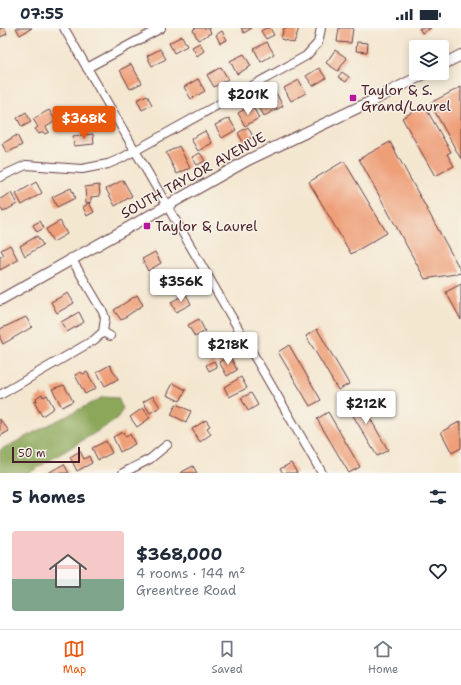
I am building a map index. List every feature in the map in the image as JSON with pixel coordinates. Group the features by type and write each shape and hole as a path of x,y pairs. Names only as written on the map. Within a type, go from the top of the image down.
{"street":[{"path":"64,28 322,473"},
{"path":"87,68 161,28"},
{"path":"0,177 26,165 82,169 94,168 108,164 306,56 318,42 321,28"},
{"path":"449,61 461,54"},
{"name":"SOUTH TAYLOR AVENUE","path":"0,300 166,205 276,145 374,100 413,80"},
{"path":"0,395 94,340 107,334 103,312 72,258"},
{"path":"123,473 150,459 167,445"}],"green space":[{"path":"103,397 118,398 123,409 116,420 29,473 0,473 0,450"}],"building":[{"path":"0,28 5,28 7,34 0,37"},
{"path":"16,28 32,28 20,35"},
{"path":"195,28 209,28 211,33 198,40 193,30"},
{"path":"241,28 252,28 244,33"},
{"path":"266,28 270,28 274,35 266,39 261,31"},
{"path":"284,28 299,28 294,43 281,39"},
{"path":"339,28 353,28 351,43 337,42"},
{"path":"419,28 431,28 422,33"},
{"path":"222,31 227,40 220,43 216,35"},
{"path":"182,36 187,46 174,53 169,43"},
{"path":"267,42 274,54 261,62 254,49"},
{"path":"357,42 368,43 367,52 356,51"},
{"path":"200,43 204,51 197,56 192,47"},
{"path":"160,49 166,59 152,66 147,56"},
{"path":"335,50 347,58 338,71 326,63"},
{"path":"244,54 251,66 237,74 230,61"},
{"path":"131,64 142,83 130,89 120,70"},
{"path":"221,67 228,79 214,87 207,75"},
{"path":"319,68 326,78 313,86 306,76"},
{"path":"342,72 349,77 346,82 338,77"},
{"path":"198,79 205,91 191,99 184,87"},
{"path":"299,80 306,93 291,101 284,88"},
{"path":"461,87 461,159 430,103"},
{"path":"276,93 283,106 264,116 257,103"},
{"path":"147,95 152,105 142,110 137,100"},
{"path":"252,105 259,118 245,126 238,113"},
{"path":"424,105 451,152 447,154 454,166 435,176 402,118"},
{"path":"49,110 56,121 46,127 49,132 39,134 35,129 38,127 33,119"},
{"path":"26,112 31,122 22,127 17,118"},
{"path":"229,118 236,130 222,138 215,125"},
{"path":"248,127 253,137 243,142 238,133"},
{"path":"205,131 212,143 198,151 191,139"},
{"path":"93,134 94,144 74,146 73,136"},
{"path":"17,135 22,145 7,153 2,144"},
{"path":"390,142 461,273 425,279 359,159"},
{"path":"179,146 190,168 177,174 166,153"},
{"path":"200,153 205,161 197,165 192,157"},
{"path":"344,161 387,233 351,254 309,182"},
{"path":"123,180 132,196 115,206 106,189"},
{"path":"36,182 42,193 22,205 16,194"},
{"path":"99,185 100,196 91,197 91,202 86,203 85,187"},
{"path":"71,188 75,198 57,207 52,197"},
{"path":"11,193 17,204 3,212 0,206 0,199"},
{"path":"89,203 94,212 87,216 83,207"},
{"path":"40,221 44,228 37,232 33,225"},
{"path":"60,221 67,234 53,242 46,229"},
{"path":"37,236 43,245 25,256 20,246"},
{"path":"10,245 18,260 0,270 0,257 4,255 1,250"},
{"path":"155,252 161,263 148,271 142,259"},
{"path":"461,284 461,320 446,292"},
{"path":"68,293 74,303 57,313 51,302"},
{"path":"186,294 191,304 176,312 171,302"},
{"path":"137,295 143,305 121,320 114,310"},
{"path":"79,312 84,322 67,332 61,322"},
{"path":"26,317 32,327 3,344 0,338 0,329"},
{"path":"199,319 205,331 195,337 188,325"},
{"path":"317,329 349,384 338,390 306,336"},
{"path":"289,345 321,400 310,406 278,352"},
{"path":"230,356 237,370 227,376 219,362"},
{"path":"214,361 217,367 209,371 206,365"},
{"path":"110,365 118,379 105,386 97,372"},
{"path":"81,372 83,374 87,372 96,388 85,394 75,375"},
{"path":"241,377 247,388 229,397 224,387"},
{"path":"173,383 186,390 180,401 167,395"},
{"path":"64,385 73,401 62,407 52,389"},
{"path":"251,393 258,405 248,411 241,398"},
{"path":"42,394 43,397 47,395 54,408 42,416 34,402 37,401 36,398"},
{"path":"357,395 388,450 377,456 345,402"},
{"path":"153,396 160,407 150,413 143,402"},
{"path":"176,404 191,411 186,422 171,415"},
{"path":"143,408 150,418 137,427 130,417"},
{"path":"328,412 360,467 349,473 317,419"},
{"path":"0,419 9,431 0,436"},
{"path":"206,420 210,426 207,428 211,434 200,442 192,429"},
{"path":"461,421 461,448 452,453 441,432"},
{"path":"123,432 126,437 130,434 135,444 120,452 113,437"},
{"path":"106,441 112,453 98,460 92,448"},
{"path":"80,451 84,459 89,456 92,463 77,471 70,457"},
{"path":"291,463 297,473 283,473 280,469"},
{"path":"64,464 69,473 48,473"},
{"path":"193,466 197,473 180,473"}],"place":[{"name":"Taylor & S. Grand/Laurel","path":"353,98"},
{"name":"Taylor & Laurel","path":"147,226"}]}
